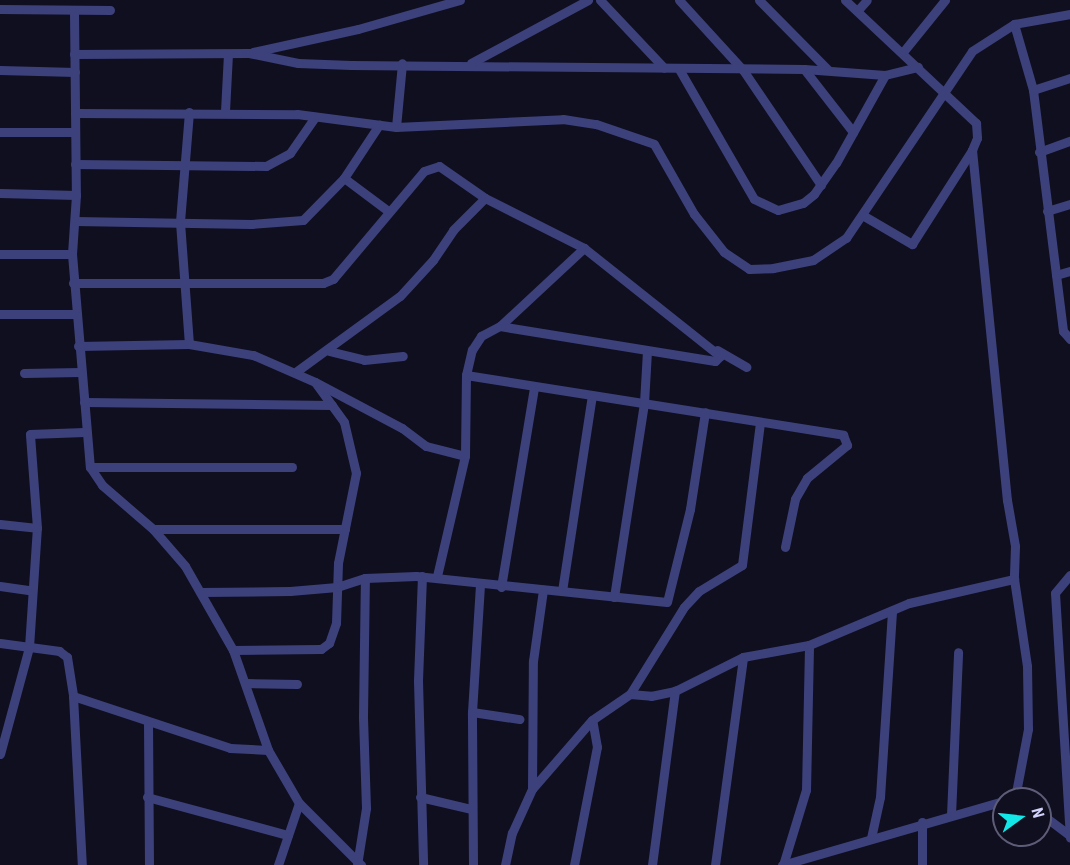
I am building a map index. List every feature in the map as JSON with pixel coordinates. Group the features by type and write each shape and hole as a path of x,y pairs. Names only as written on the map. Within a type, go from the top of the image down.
{"street":[{"path":"74,54 249,53 358,29 460,0"},
{"path":"470,63 588,0"},
{"path":"600,0 664,68"},
{"path":"679,0 742,70 821,185"},
{"path":"759,0 828,70"},
{"path":"845,0 903,51 976,123 977,138 972,150 912,244 864,216"},
{"path":"858,10 867,0"},
{"path":"903,51 945,0"},
{"path":"0,9 74,12 110,10"},
{"path":"74,12 76,195 72,254 73,283 84,402 84,432 90,467 102,485 153,529 201,592 233,650 268,750 299,803 358,864"},
{"path":"75,113 225,111 315,117 396,127 563,119 628,132 654,144 694,214 724,252 749,269 813,260 846,238 864,216 943,90 972,51 1014,24 1070,14"},
{"path":"1014,24 1033,90 1063,331 1070,339"},
{"path":"249,53 298,63 470,63 679,69 804,69 885,75 918,67"},
{"path":"225,111 228,54"},
{"path":"396,127 402,63"},
{"path":"679,69 754,199 778,210 802,203 821,185 885,75"},
{"path":"804,69 853,132"},
{"path":"0,70 75,72"},
{"path":"1033,90 1070,78"},
{"path":"189,112 180,222 182,281 189,344"},
{"path":"75,164 266,166 296,147 315,117"},
{"path":"75,221 251,224 303,220 344,178 379,125"},
{"path":"0,132 75,132"},
{"path":"1039,152 1070,141"},
{"path":"972,150 1006,500 1015,546 1014,579 1027,666 1028,729 1017,787"},
{"path":"73,283 182,281 323,283 333,279 387,210 431,165 440,166 485,198 584,248 717,350 746,367"},
{"path":"344,178 387,210"},
{"path":"0,193 76,195"},
{"path":"297,371 328,351 400,296 433,260 453,230 485,198"},
{"path":"1047,211 1070,204"},
{"path":"437,576 465,456 466,375 472,350 481,336 500,326 584,248"},
{"path":"0,254 72,254"},
{"path":"1056,275 1070,271"},
{"path":"0,314 75,315"},
{"path":"500,326 715,361 720,356 717,350"},
{"path":"78,346 189,344 253,355 297,371 315,382 331,399 350,439 356,473 337,587 336,622 329,643 321,649 233,650"},
{"path":"328,351 364,360 403,356"},
{"path":"614,597 644,403 647,351"},
{"path":"24,373 80,372"},
{"path":"466,375 843,435 847,440 847,446 807,478 795,499 785,547"},
{"path":"501,587 534,387"},
{"path":"562,591 592,395"},
{"path":"84,402 331,399 402,428 426,446 465,456"},
{"path":"201,592 337,587 365,578 437,576 480,585 667,602 690,509 705,412"},
{"path":"505,865 512,833 532,789 592,720 630,694 684,607 699,591 742,565 759,423"},
{"path":"0,754 29,647 30,590 37,528 30,434 84,432"},
{"path":"90,467 292,467"},
{"path":"0,524 37,528"},
{"path":"153,529 345,529"},
{"path":"422,576 418,681 423,865"},
{"path":"1070,576 1055,593 1070,836"},
{"path":"358,864 366,808 363,716 365,578"},
{"path":"630,694 651,696 675,691 743,657 809,645 892,610 1014,579"},
{"path":"473,865 471,712 480,585"},
{"path":"0,586 30,590"},
{"path":"532,789 533,661 543,590"},
{"path":"871,838 880,797 892,610"},
{"path":"0,644 64,653 73,696 82,865"},
{"path":"783,865 806,789 809,645"},
{"path":"951,814 958,652"},
{"path":"715,865 743,657"},
{"path":"246,683 297,684"},
{"path":"652,865 675,691"},
{"path":"73,696 148,723 230,748 268,750"},
{"path":"471,712 519,719"},
{"path":"574,865 597,747 592,720"},
{"path":"148,723 149,865"},
{"path":"147,797 288,835"},
{"path":"420,797 471,809"},
{"path":"278,865 299,803"},
{"path":"783,865 922,822 992,804"},
{"path":"922,822 922,865"},
{"path":"1052,822 1070,836"}]}
